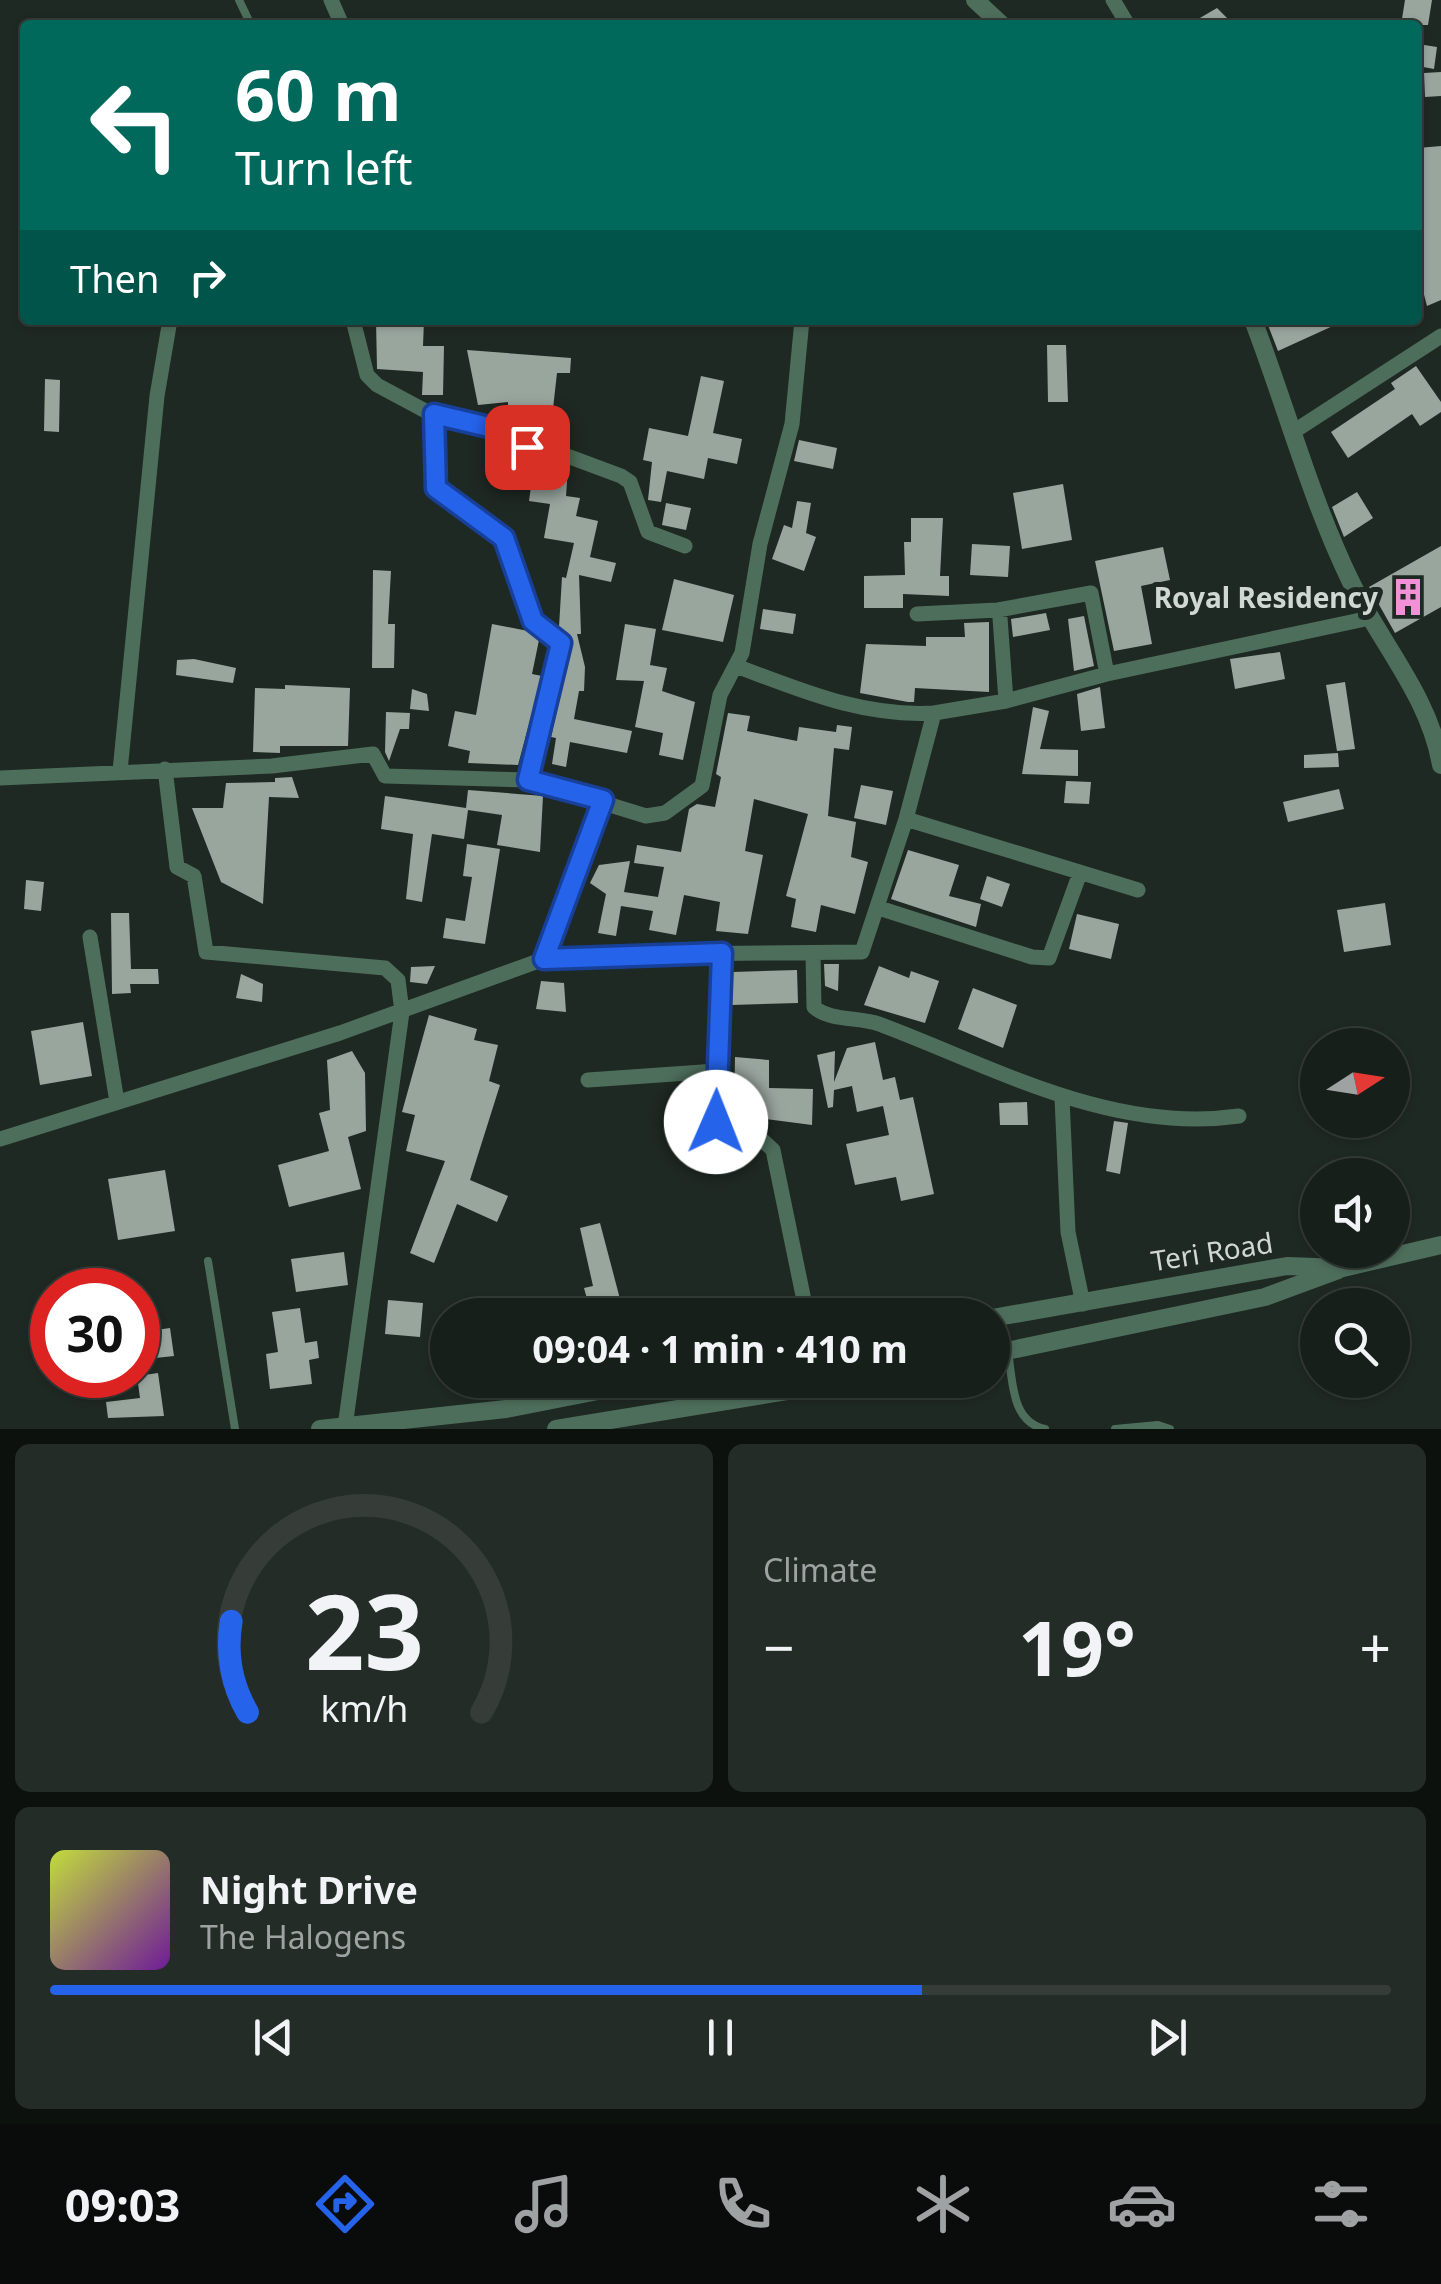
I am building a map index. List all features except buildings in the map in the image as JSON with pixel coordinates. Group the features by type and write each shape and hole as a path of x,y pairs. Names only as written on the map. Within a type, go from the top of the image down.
{"street":[{"path":"975,0 997,20"},
{"path":"120,772 157,396 169,325"},
{"path":"354,325 367,374 434,414 493,428 544,454 570,457 621,476 630,482 648,532 685,546"},
{"path":"0,778 272,766 373,754 385,776 528,780 658,816 699,790 720,696 736,666 758,582 760,544 792,424 802,325"},
{"path":"1256,325 1326,523 1370,618 1410,680 1438,734 1441,765"},
{"path":"1293,432 1441,336"},
{"path":"434,414 436,488 504,538 533,621 561,643 528,780"},
{"path":"917,614 998,610 1091,593 1107,674"},
{"path":"1000,618 1006,701"},
{"path":"736,666 848,708 901,715 934,713 1006,701 1107,674 1370,618"},
{"path":"0,1139 402,1012 544,959 862,952 906,819 934,713"},
{"path":"166,770 177,866 194,876 206,952 385,968 398,980 402,1012 345,1427"},
{"path":"544,959 603,800"},
{"path":"906,819 1138,890"},
{"path":"878,908 1032,957 1049,958 1080,873"},
{"path":"90,937 117,1102"},
{"path":"722,953 717,1071 720,1130 760,1138 774,1150 804,1298"},
{"path":"813,953 814,1007 818,1011 879,1024 1062,1098 1193,1119 1239,1116"},
{"path":"588,1080 717,1071"},
{"path":"1062,1098 1068,1232 1082,1304"},
{"name":"Teri Road","path":"1410,1252 1441,1245"},
{"name":"Teri Road","path":"1010,1315 1300,1266"},
{"path":"1010,1351 1265,1296 1343,1268"},
{"path":"320,1429 457,1422 570,1398"},
{"path":"556,1429 735,1398"}],"lane":[{"path":"208,1261 236,1429"},
{"path":"1010,1384 1020,1414 1032,1426 1046,1429"},
{"path":"1115,1429 1158,1425 1170,1429"}],"place":[{"name":"Royal Residency","path":"1408,597"}],"route":[{"path":"527,447 493,428 434,414 436,488 504,538 533,621 561,643 528,780 603,800 544,959 572,955 722,953 716,1122"}]}
